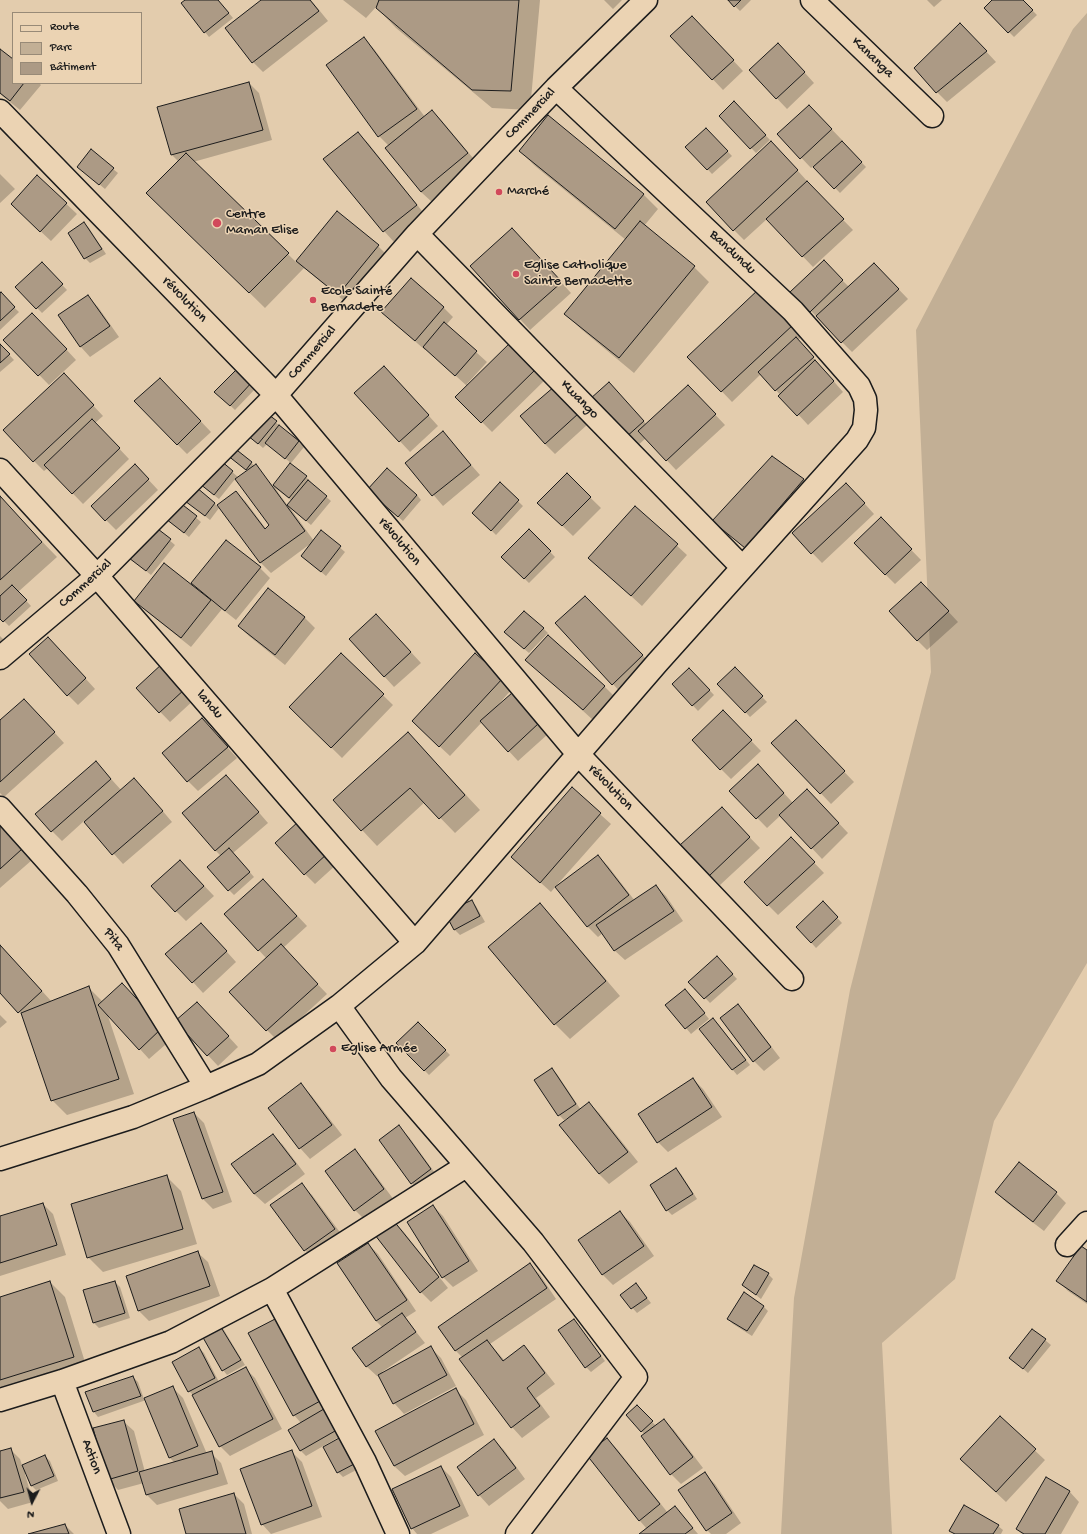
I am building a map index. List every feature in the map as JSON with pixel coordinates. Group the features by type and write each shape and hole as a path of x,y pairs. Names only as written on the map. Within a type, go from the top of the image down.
{"street":[{"name":"Commercial","path":"0,658 97,576 276,395 417,234 556,88 646,0"},
{"name":"Kananga","path":"812,0 932,116"},
{"name":"Bandundu","path":"0,1158 133,1117 258,1064 339,1006 415,943 742,567 857,440 864,428 866,410 865,399 859,386 793,311 556,88"},
{"name":"révolution","path":"0,111 276,395 578,754 792,979"},
{"name":"Kwango","path":"417,234 742,567"},
{"name":"landu","path":"0,470 97,576 415,943"},
{"name":"Pita","path":"0,808 77,894 118,945 206,1087"},
{"path":"339,1006 391,1078 466,1166 534,1242 636,1377 517,1534"},
{"path":"0,1400 62,1381 171,1342 272,1289 466,1166"},
{"path":"1067,1245 1087,1223"},
{"path":"272,1289 365,1462 398,1534"},
{"name":"Action","path":"62,1381 119,1534"}],"green space":[{"path":"1087,13 1087,963 994,1121 955,1279 882,1343 892,1534 781,1534 794,1298 850,990 931,672 916,330 1073,29"}],"building":[{"path":"185,0 218,0 229,13 204,33 181,3"},
{"path":"261,0 310,0 319,11 252,63 225,28"},
{"path":"379,0 519,0 511,91 472,90 376,8"},
{"path":"728,0 741,0 734,7"},
{"path":"992,0 1023,0 1033,10 1008,33 984,8"},
{"path":"692,16 734,60 712,80 670,36"},
{"path":"960,23 987,51 936,93 914,68"},
{"path":"364,37 417,109 378,137 326,65"},
{"path":"778,43 805,72 776,99 749,70"},
{"path":"0,49 12,58 12,84 23,84 10,101 0,93"},
{"path":"249,82 263,130 171,155 157,107"},
{"path":"734,101 766,135 750,149 719,116"},
{"path":"809,105 832,129 800,159 777,134"},
{"path":"432,110 468,153 421,192 385,148"},
{"path":"548,115 644,194 615,229 519,151"},
{"path":"706,128 728,151 707,170 685,147"},
{"path":"358,132 417,205 383,232 323,159"},
{"path":"771,141 798,170 733,231 706,202"},
{"path":"842,141 862,162 834,189 813,167"},
{"path":"91,149 114,168 99,185 77,167"},
{"name":"Centre Maman Elise","path":"186,153 289,253 249,293 146,193"},
{"path":"37,175 67,203 40,232 11,204"},
{"path":"807,181 844,219 802,257 766,219"},
{"path":"337,211 379,245 338,295 296,261"},
{"path":"640,221 695,266 619,358 564,314"},
{"path":"84,222 102,249 84,259 68,233"},
{"name":"Eglise Catholique Sainte Bernadette","path":"512,228 562,282 519,320 470,266"},
{"path":"824,260 843,280 810,312 790,292"},
{"path":"42,262 63,284 36,309 15,287"},
{"path":"874,263 899,289 841,343 816,316"},
{"path":"411,278 444,307 415,341 381,312"},
{"path":"760,288 794,324 721,392 687,357"},
{"path":"1,292 15,307 0,321 0,293"},
{"path":"88,295 110,326 80,347 58,315"},
{"path":"32,313 67,349 38,376 3,340"},
{"path":"444,322 477,351 455,376 423,347"},
{"path":"796,337 814,357 775,391 758,372"},
{"path":"513,340 539,366 481,423 455,397"},
{"path":"0,344 10,354 0,363"},
{"path":"815,360 834,381 797,416 778,396"},
{"path":"384,366 429,415 399,442 354,393"},
{"path":"238,368 253,381 230,406 214,392"},
{"path":"64,373 94,405 33,462 3,430"},
{"path":"160,378 201,421 177,445 134,401"},
{"path":"609,382 644,421 625,438 590,399"},
{"path":"688,385 716,414 666,461 638,431"},
{"path":"555,386 579,413 545,444 520,416"},
{"path":"265,412 277,421 258,444 247,435"},
{"path":"92,419 120,448 72,494 44,465"},
{"path":"279,425 299,441 285,459 265,443"},
{"path":"443,431 471,465 432,496 405,463"},
{"path":"233,447 252,462 246,470 227,455"},
{"path":"772,456 804,479 745,548 712,521"},
{"path":"220,460 233,471 214,495 200,484"},
{"path":"290,463 307,476 289,498 273,485"},
{"path":"135,464 149,479 105,521 91,506"},
{"path":"256,464 305,531 260,563 217,505 236,491 265,529 269,525 235,479"},
{"path":"387,468 417,495 398,517 367,490"},
{"path":"567,473 591,497 562,526 537,503"},
{"path":"308,480 327,496 306,521 287,505"},
{"path":"500,482 519,500 491,531 472,513"},
{"path":"846,483 865,503 811,554 792,533"},
{"path":"196,487 215,503 205,516 185,501"},
{"path":"0,496 42,542 0,580"},
{"path":"179,502 197,516 184,533 166,519"},
{"path":"635,506 678,544 631,596 588,558"},
{"path":"881,517 912,549 885,575 854,543"},
{"path":"154,526 171,539 146,571 129,558"},
{"path":"529,529 551,551 524,579 501,557"},
{"path":"321,530 341,546 321,572 301,556"},
{"path":"226,540 261,567 225,611 191,583"},
{"path":"164,563 211,600 181,638 134,601"},
{"path":"921,582 949,611 917,641 889,611"},
{"path":"12,585 27,600 3,622 0,619 0,596"},
{"path":"268,588 305,617 275,655 238,626"},
{"path":"585,596 643,655 612,685 555,623"},
{"path":"524,611 544,628 524,649 504,632"},
{"path":"376,614 411,652 384,677 349,639"},
{"path":"548,635 605,686 583,710 525,660"},
{"path":"48,637 86,678 67,696 29,654"},
{"path":"341,653 384,694 331,748 289,707"},
{"path":"475,653 503,678 439,747 412,721"},
{"path":"163,663 186,688 159,713 136,688"},
{"path":"735,667 763,696 745,713 717,684"},
{"path":"689,668 710,690 692,706 672,684"},
{"path":"512,693 539,723 508,752 480,721"},
{"path":"24,699 55,732 0,782 0,720"},
{"path":"723,710 752,740 720,770 692,740"},
{"path":"202,718 228,747 187,782 162,753"},
{"path":"796,720 845,771 820,794 771,743"},
{"path":"408,732 465,795 439,819 410,788 361,831 333,800"},
{"path":"96,761 111,779 51,832 35,814"},
{"path":"758,764 784,793 756,819 729,791"},
{"path":"226,775 259,812 215,851 182,813"},
{"path":"134,778 163,811 112,855 84,822"},
{"path":"572,787 601,813 540,883 511,857"},
{"path":"807,789 839,823 811,849 779,815"},
{"path":"722,807 750,837 709,876 680,845"},
{"path":"299,821 328,853 304,875 275,843"},
{"path":"0,825 22,849 0,869"},
{"path":"791,837 815,862 767,906 744,882"},
{"path":"229,848 250,872 228,891 207,867"},
{"path":"598,855 629,895 587,927 555,887"},
{"path":"180,860 204,886 175,912 151,886"},
{"path":"263,879 297,916 258,951 224,914"},
{"path":"656,885 674,911 614,951 596,925"},
{"path":"472,900 480,916 454,930 445,913"},
{"path":"823,901 838,917 811,943 796,927"},
{"path":"540,903 606,981 554,1025 488,947"},
{"path":"201,923 227,951 192,983 165,954"},
{"path":"281,944 318,984 266,1031 229,992"},
{"path":"0,945 42,991 18,1013 0,993"},
{"path":"717,956 733,974 704,999 688,982"},
{"path":"122,983 163,1027 139,1050 98,1005"},
{"path":"89,986 119,1079 51,1101 21,1013"},
{"path":"685,989 705,1013 685,1029 665,1005"},
{"path":"197,1002 229,1036 207,1056 175,1021"},
{"path":"738,1004 771,1047 753,1062 720,1018"},
{"path":"713,1018 746,1060 732,1070 699,1029"},
{"path":"418,1022 446,1050 424,1071 396,1043"},
{"path":"552,1068 576,1104 558,1116 534,1080"},
{"path":"693,1078 712,1107 657,1143 638,1114"},
{"path":"301,1083 332,1125 299,1149 268,1108"},
{"path":"589,1102 628,1152 599,1174 559,1125"},
{"path":"194,1112 223,1192 202,1199 173,1119"},
{"path":"399,1125 431,1169 411,1184 379,1140"},
{"path":"273,1134 296,1164 254,1194 231,1164"},
{"path":"355,1149 384,1189 354,1211 325,1171"},
{"path":"1019,1162 1057,1192 1033,1222 995,1192"},
{"path":"676,1168 693,1194 666,1211 650,1185"},
{"path":"167,1175 183,1229 87,1258 71,1204"},
{"path":"302,1183 335,1229 304,1251 270,1205"},
{"path":"43,1203 57,1245 0,1263 0,1216"},
{"path":"433,1205 469,1261 442,1278 407,1222"},
{"path":"620,1211 644,1246 602,1275 578,1240"},
{"path":"393,1220 439,1277 420,1293 375,1235"},
{"path":"368,1243 407,1300 376,1321 337,1263"},
{"path":"1081,1246 1087,1250 1087,1302 1056,1281"},
{"path":"198,1251 210,1286 138,1311 126,1276"},
{"path":"530,1263 547,1288 455,1351 438,1327"},
{"path":"754,1265 769,1273 756,1295 742,1285"},
{"path":"50,1281 74,1357 0,1380 0,1297"},
{"path":"115,1281 125,1313 93,1323 83,1290"},
{"path":"636,1283 647,1298 631,1309 620,1295"},
{"path":"744,1292 764,1306 747,1331 727,1319"},
{"path":"402,1313 416,1332 366,1367 352,1348"},
{"path":"277,1318 322,1400 293,1416 248,1333"},
{"path":"574,1319 601,1356 585,1368 558,1330"},
{"path":"219,1324 241,1360 222,1371 201,1334"},
{"path":"1032,1329 1046,1339 1023,1369 1009,1358"},
{"path":"487,1340 503,1361 524,1345 545,1373 527,1388 540,1406 511,1428 459,1359"},
{"path":"431,1346 447,1375 393,1404 378,1375"},
{"path":"199,1347 215,1378 188,1392 172,1362"},
{"path":"246,1367 273,1419 219,1447 192,1395"},
{"path":"133,1376 141,1396 93,1412 85,1392"},
{"path":"173,1386 198,1446 169,1458 144,1398"},
{"path":"456,1388 474,1424 394,1466 375,1431"},
{"path":"637,1405 653,1421 641,1432 626,1415"},
{"path":"329,1406 342,1427 300,1451 288,1430"},
{"path":"1000,1416 1036,1449 996,1492 960,1459"},
{"path":"664,1419 693,1457 670,1475 641,1436"},
{"path":"124,1420 138,1471 107,1480 93,1428"},
{"path":"341,1437 356,1463 337,1473 323,1447"},
{"path":"607,1438 660,1504 639,1521 586,1454"},
{"path":"494,1439 516,1468 478,1496 457,1467"},
{"path":"11,1448 24,1492 0,1498 0,1451"},
{"path":"292,1450 312,1506 261,1525 240,1469"},
{"path":"212,1451 218,1474 146,1495 139,1472"},
{"path":"45,1455 54,1476 31,1486 22,1465"},
{"path":"441,1466 460,1506 411,1529 392,1489"},
{"path":"705,1472 732,1513 706,1531 678,1490"},
{"path":"1046,1477 1070,1491 1045,1534 1024,1534 1016,1529"},
{"path":"234,1493 246,1534 186,1534 179,1509"},
{"path":"964,1505 999,1525 993,1534 955,1534 949,1531"},
{"path":"675,1506 693,1528 685,1534 639,1534"},
{"path":"65,1524 69,1534 28,1534"}],"place":[{"name":"Marché","path":"499,192"},
{"name":"Centre Maman Elise","path":"217,223"},
{"name":"Eglise Catholique Sainte Bernadette","path":"516,274"},
{"name":"Ecole Sainté Bernadete","path":"313,300"},
{"name":"Eglise Armée","path":"333,1049"}]}
